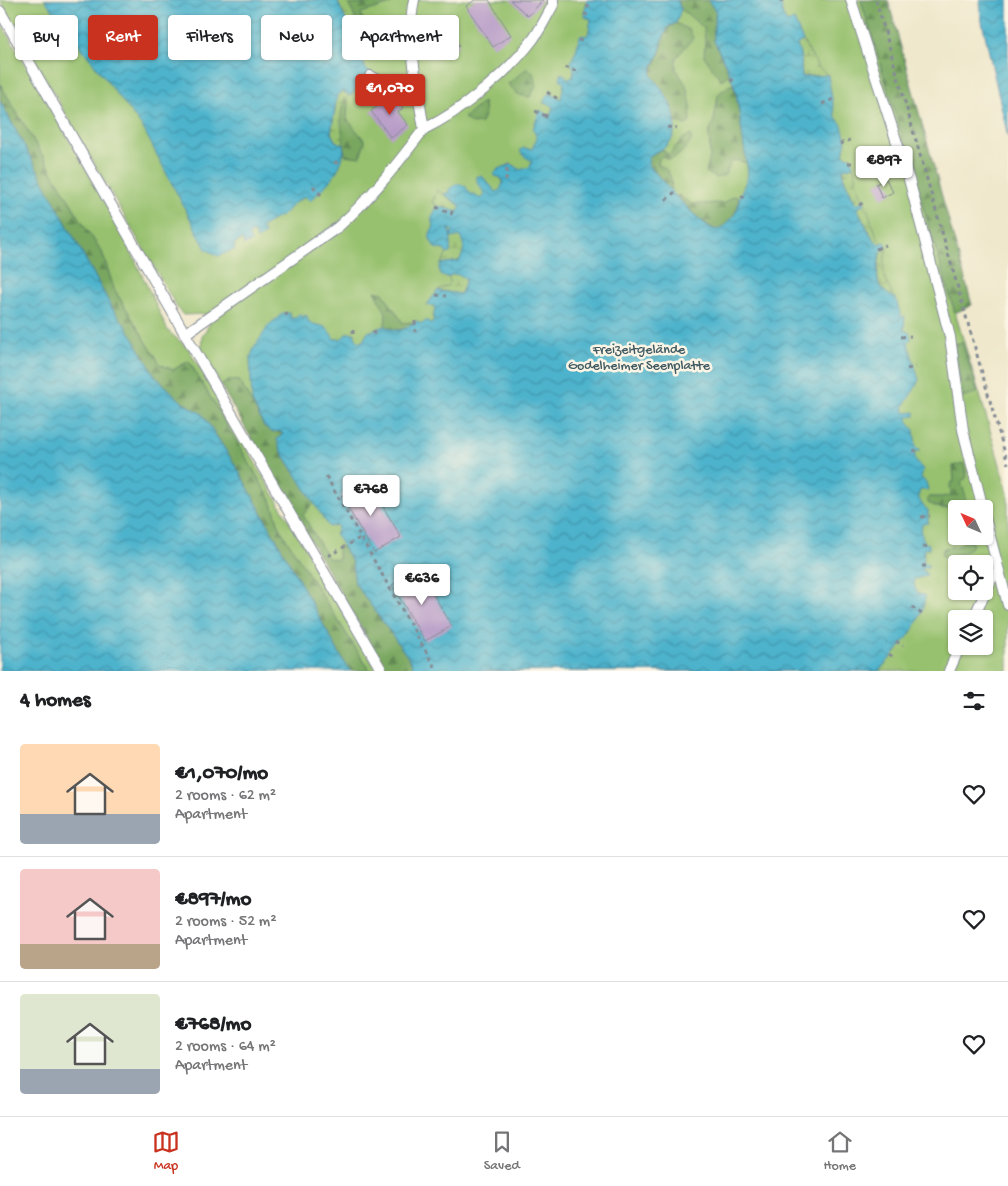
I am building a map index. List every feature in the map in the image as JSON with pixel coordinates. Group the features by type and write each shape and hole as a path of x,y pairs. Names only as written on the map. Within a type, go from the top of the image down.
{"lane":[{"path":"414,0 411,23 424,129"},
{"path":"185,334 338,227 361,207 383,183 424,129 444,120 468,103 512,63 533,40 554,0"},
{"path":"852,0 910,183 950,337 962,430 980,500"},
{"path":"0,11 185,334 382,671"},
{"path":"370,76 394,87"},
{"path":"992,545 1008,605"},
{"path":"977,610 993,576 998,571"},
{"path":"949,671 956,655"}],"path":[{"path":"876,0 1008,464"},
{"path":"586,6 593,8"},
{"path":"584,14 590,16"},
{"path":"578,40 586,42"},
{"path":"565,67 576,71"},
{"path":"730,82 735,79"},
{"path":"548,92 558,100"},
{"path":"822,104 834,99"},
{"path":"535,111 546,116"},
{"path":"667,127 677,128"},
{"path":"840,144 850,140"},
{"path":"334,162 340,164"},
{"path":"848,163 854,163"},
{"path":"506,181 507,164"},
{"path":"314,186 321,195"},
{"path":"666,200 675,192"},
{"path":"741,196 748,199"},
{"path":"859,205 865,202"},
{"path":"436,206 451,214 454,210"},
{"path":"876,249 886,245"},
{"path":"436,295 446,296"},
{"path":"286,312 287,318"},
{"path":"415,321 415,332"},
{"path":"373,331 375,337"},
{"path":"901,337 911,336"},
{"path":"907,369 916,367"},
{"path":"913,450 921,450"},
{"path":"326,476 435,670"},
{"path":"921,517 930,516"},
{"path":"332,554 360,538"},
{"path":"923,547 930,546"},
{"path":"922,566 929,566"},
{"path":"912,607 923,615"},
{"path":"896,641 902,646"},
{"path":"889,654 893,657"}],"green space":[{"name":"Freizeitgelände Godelheimer Seenplatte","path":"0,0 861,0 1008,493 1008,671 386,671 201,351 202,337 210,323 205,314 183,315 35,60 78,60 78,15 15,15 15,26"},
{"path":"337,0 347,0 354,15 344,15"},
{"path":"375,0 387,0 391,4 361,13 362,15 353,15 349,5 369,3"},
{"path":"677,0 708,0 716,12 714,30 716,44 730,74 721,80 704,56 704,28 681,9"},
{"path":"861,0 888,0 972,305 955,313"},
{"path":"0,21 15,47 15,60 23,60 121,230 168,331 188,348 377,671 370,671 280,529 271,500 189,361 173,370 160,364 114,289 102,252 85,227 0,84"},
{"path":"676,23 689,30 693,38 676,58 676,69 686,85 691,105 690,122 686,125 675,122 672,107 651,75 661,50 665,33"},
{"path":"803,41 818,67 828,75 802,77 801,59 796,44"},
{"path":"527,68 533,73 536,86 530,97 518,94 508,84"},
{"path":"0,84 85,227 102,252 114,289 160,364 173,370 189,361 271,500 280,529 370,671 351,671 344,662 237,468 202,414 182,402 155,376 128,329 112,308 0,101"},
{"path":"730,85 733,85 736,92 747,163 735,160 731,162 725,175 716,178 706,172 710,156 709,133 714,120 718,94"},
{"path":"342,91 349,95 342,106 341,112 344,145 335,141 331,133 337,95"},
{"path":"346,99 348,101 347,119 365,141 360,157 345,155 340,119"},
{"path":"483,102 484,113 481,123 472,124 464,118"},
{"path":"691,135 691,142 679,155 669,160 662,156 659,159 658,165 670,175 671,191 648,164 649,157 661,149 669,155 682,139"},
{"path":"853,166 856,182 864,201 856,204 843,175 843,169"},
{"path":"437,190 461,206 458,213 446,210 432,203"},
{"path":"679,195 691,204 725,203 733,196 739,197 738,208 729,222 715,230 696,216 677,196"},
{"path":"865,203 878,239 882,243 879,244 873,239 857,208"},
{"path":"448,228 458,233 464,246 459,261 441,264 449,247"},
{"path":"887,246 884,273 894,298 882,289 878,279 880,253"},
{"path":"453,274 460,275 466,279 461,294 439,291 449,285 448,277"},
{"path":"375,291 383,293 403,323 411,322 411,326 398,330 385,326 386,313"},
{"path":"962,342 978,392 963,398 954,344"},
{"path":"230,380 240,381 264,426 283,434 279,447 314,502 303,515 328,558 338,560 338,550 342,546 352,562 355,583 410,660 415,671 386,671 221,386"},
{"path":"964,463 967,477 961,482 966,497 965,500 948,500 948,508 942,509 928,503 928,497 951,495 950,485 954,482 953,466"},
{"path":"973,545 960,555 948,555 948,559 945,559 941,554 944,548"}],"water":[{"path":"45,0 337,0 344,15 342,15 342,60 363,60 366,70 375,74 371,81 364,78 361,80 351,96 342,91 337,95 331,133 335,141 344,145 338,169 328,183 310,201 305,196 293,204 282,216 261,227 265,234 257,239 254,232 248,235 251,242 244,245 242,239 234,244 235,249 218,256 206,249 143,128 91,60 158,60 158,15 88,15 88,56 78,43 78,15 56,15"},
{"name":"Freizeitgelände Godelheimer Seenplatte","path":"587,0 677,0 681,9 676,23 669,26 664,35 651,75 668,99 675,117 675,127 673,136 668,144 649,157 648,164 670,190 699,219 715,230 727,224 736,212 748,173 736,92 730,74 714,41 716,12 708,0 787,0 781,4 782,13 787,23 794,20 803,41 797,44 801,59 802,77 828,75 835,116 842,125 846,141 843,154 851,158 853,166 843,169 843,175 856,204 864,201 865,203 857,209 873,239 879,244 885,242 887,246 880,253 878,280 883,290 896,299 901,317 905,316 904,330 910,333 911,339 908,342 919,380 903,408 906,413 915,412 915,416 908,417 908,422 914,430 916,448 920,449 920,451 914,452 916,462 923,469 921,478 926,482 928,490 920,490 919,499 928,510 928,523 922,524 921,533 925,543 929,544 929,548 924,549 923,563 928,564 928,567 922,567 926,576 914,579 917,592 925,596 920,617 915,627 879,671 415,671 410,660 355,583 352,562 335,533 338,527 336,525 329,527 279,447 277,439 283,434 279,431 272,432 264,426 252,401 250,359 254,348 269,325 283,313 289,313 291,318 301,314 303,319 305,315 307,316 308,321 327,329 334,339 341,339 347,333 355,333 355,337 359,342 363,341 368,332 385,326 394,330 401,330 416,321 422,324 427,320 429,323 433,322 435,306 427,305 438,290 461,294 466,279 460,275 453,274 448,277 441,276 439,268 441,264 459,261 464,248 463,243 460,236 452,238 451,233 453,231 449,228 451,239 450,253 447,254 444,250 435,248 430,239 430,233 434,227 432,221 433,214 438,206 458,212 461,206 444,194 457,184 465,186 470,193 481,199 485,195 477,181 477,176 482,176 496,192 500,190 503,183 501,178 493,175 498,169 512,164 520,170 530,167 532,161 520,151 523,148 532,149 537,138 533,129 540,110 550,116 553,107 548,103 543,103 547,96 550,93 561,99 564,83 560,79 562,73 569,79 573,77 574,69 571,61 580,36 588,35 591,19 585,17 584,14"},
{"path":"980,0 1008,0 1008,137 981,17"},
{"path":"0,101 112,308 128,329 155,376 182,402 202,414 237,468 344,662 351,671 0,671"}],"building":[{"path":"475,0 489,0 511,35 493,47 466,6"},
{"path":"510,0 543,0 528,16"},
{"path":"393,95 403,108 398,112 408,125 391,138 371,111"},
{"path":"886,179 893,192 882,198 876,184"},
{"path":"368,481 401,537 374,553 341,496"},
{"path":"419,570 452,626 425,641 392,585"}]}
